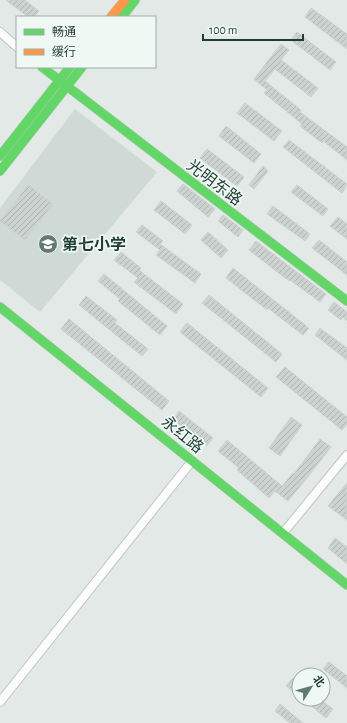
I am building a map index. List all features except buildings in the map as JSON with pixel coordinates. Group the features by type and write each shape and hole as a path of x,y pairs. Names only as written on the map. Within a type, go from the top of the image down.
{"street":[{"path":"112,16 125,0"},
{"path":"123,16 135,0"},
{"path":"0,32 16,46"},
{"name":"光明东路","path":"43,68 62,84 347,301"},
{"path":"0,172 62,84 70,68"},
{"path":"0,156 62,84 81,68"},
{"name":"永红路","path":"0,307 347,585"},
{"path":"283,533 347,456"},
{"path":"0,702 192,461"}],"shaded area":[{"name":"第七小学","path":"75,109 157,172 40,312 0,280 0,208"}],"traffic: fast":[{"path":"123,16 135,0"},
{"path":"43,68 347,301"},
{"path":"0,156 69,68"},
{"path":"0,171 81,68"},
{"path":"0,307 347,585"}],"traffic: slow":[{"path":"112,16 125,0"}],"place":[{"name":"第七小学","path":"48,244"}]}
